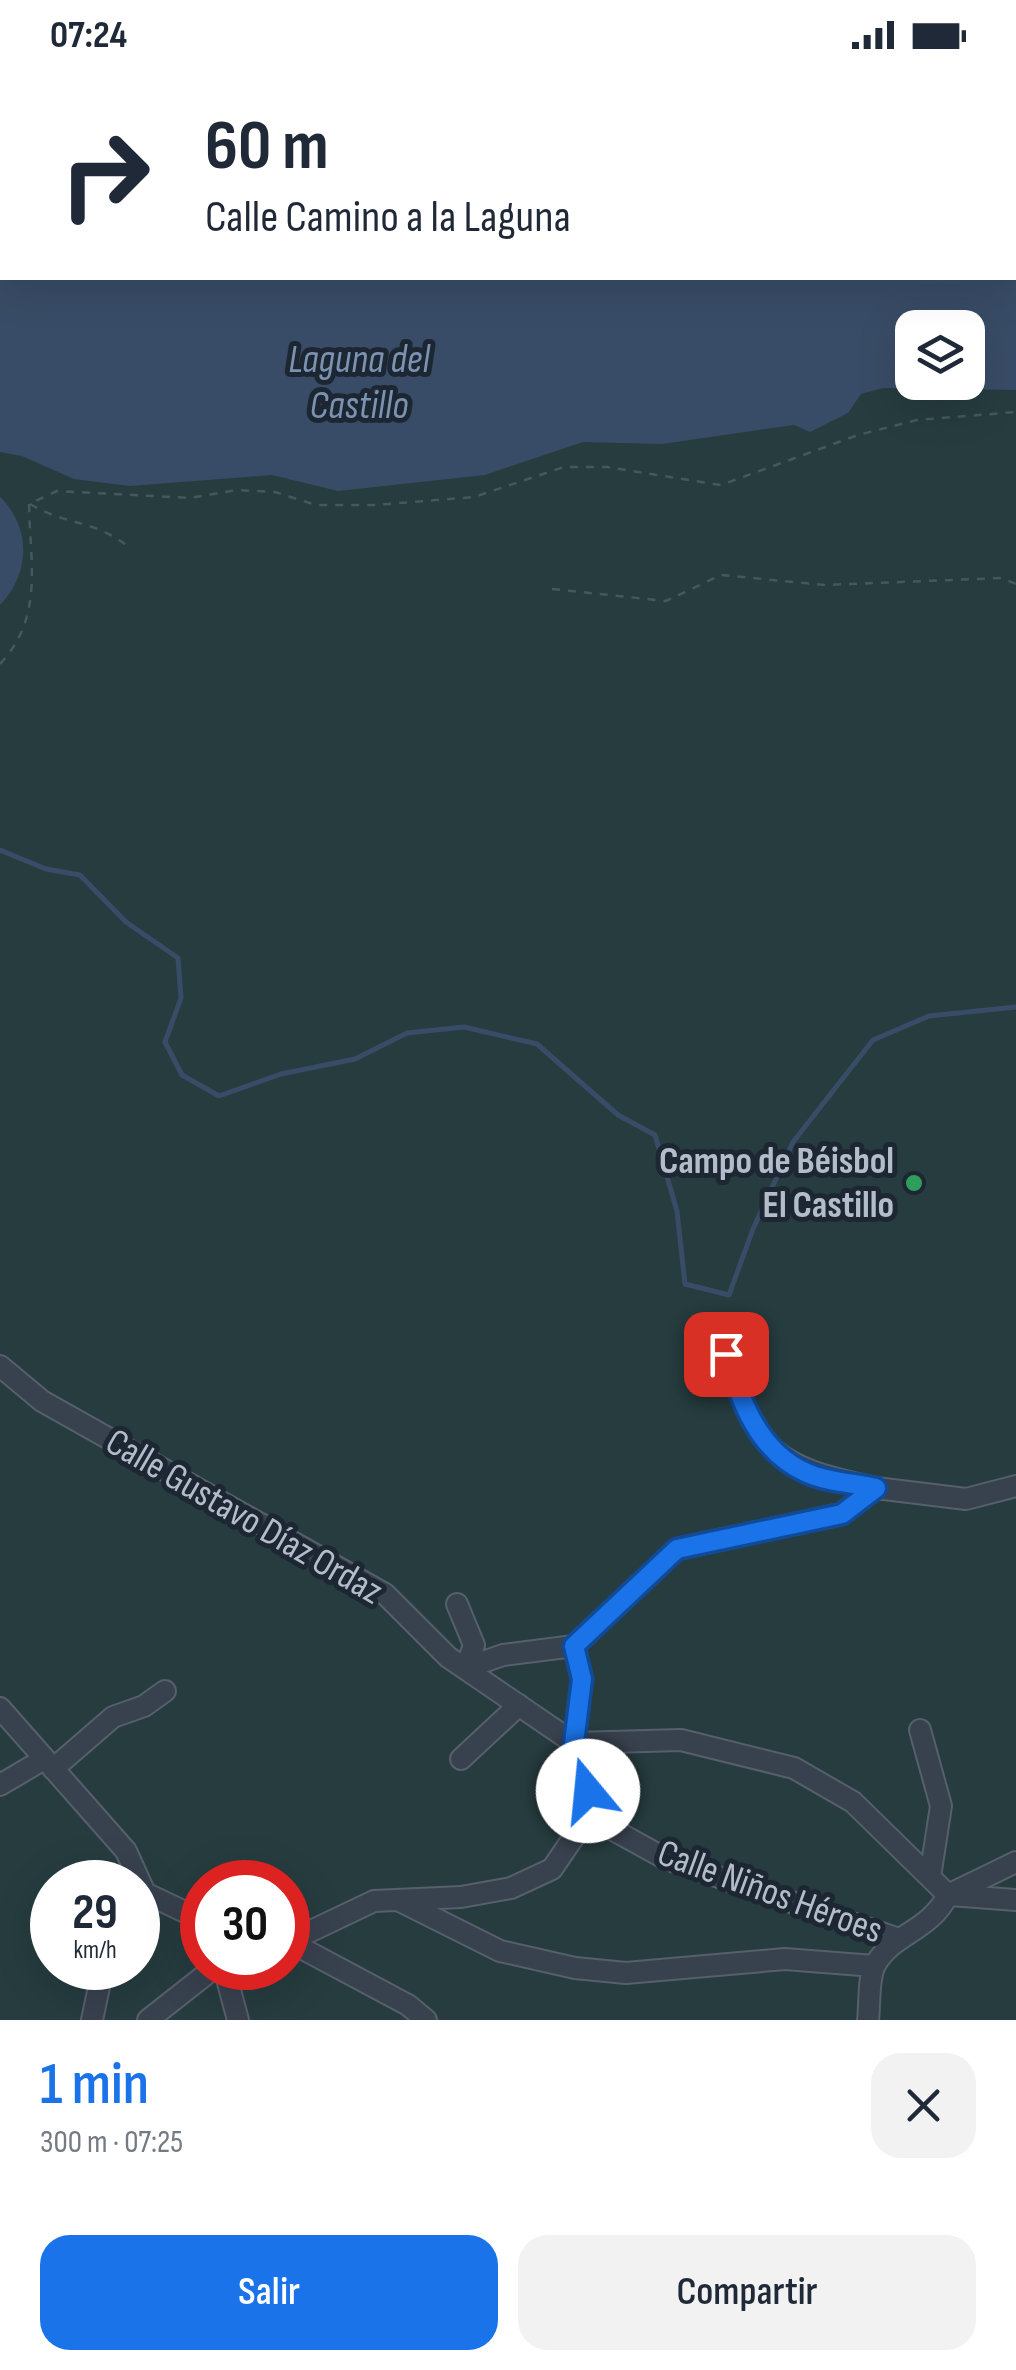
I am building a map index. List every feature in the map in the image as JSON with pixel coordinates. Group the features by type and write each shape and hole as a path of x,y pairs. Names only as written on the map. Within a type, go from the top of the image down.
{"street":[{"path":"726,1354 743,1407 768,1446 806,1473 876,1488 966,1498 1016,1486"},
{"name":"Calle Gustavo Díaz Ordaz","path":"0,1366 42,1402 385,1594 448,1657 574,1743"},
{"path":"466,1668 503,1655 574,1646 677,1549 842,1514 876,1488"},
{"path":"457,1604 474,1646 466,1668"},
{"path":"310,1931 374,1901 461,1897 511,1888 552,1870 588,1816 588,1791 574,1743 582,1679 574,1646"},
{"path":"0,1785 48,1764 113,1718 144,1706 165,1691"},
{"path":"461,1759 519,1705"},
{"path":"0,1708 126,1851 129,1860"},
{"path":"920,1730 942,1806 930,1876"},
{"path":"574,1743 682,1740 794,1768 853,1802 948,1895 1016,1900"},
{"name":"Calle Niños Héroes","path":"588,1816 666,1859 899,1939"},
{"path":"868,2020 874,1966 899,1939 936,1918 948,1895 1016,1862"},
{"path":"396,1899 500,1950 574,1968 626,1973 785,1959 874,1966"},
{"path":"310,1952 408,2005 426,2020"},
{"path":"92,2020 99,1990"},
{"path":"148,2020 186,1990"},
{"path":"230,1990 238,2020"}],"path":[{"path":"28,504 58,491 190,498 237,490 275,492 316,505 376,505 474,497 518,478 564,467 607,467 721,485 858,434 917,420 1016,412"},
{"path":"28,504 48,515 104,528 130,548"},
{"path":"0,664 16,647 27,624 34,559 28,504"},
{"path":"552,588 666,601 722,575 825,585 1002,578 1016,584"}],"green space":[{"path":"0,280 1016,280 1016,2020 0,2020"}],"water":[{"name":"Laguna del Castillo","path":"0,280 1016,280 1016,390 985,390 985,310 895,310 895,388 861,394 848,413 810,432 794,425 662,444 583,442 485,475 338,491 272,475 130,486 74,479 22,456 0,452"},
{"path":"0,497 17,522 23,550 17,579 0,605"}],"waterway":[{"path":"0,850 46,869 80,875 126,922 178,958 181,998 165,1042 182,1075 219,1096 281,1074 355,1059 407,1033 464,1027 537,1044 618,1115 655,1135 677,1211 685,1284 729,1295 753,1229 793,1142 873,1040 929,1016 1016,1007"}],"place":[{"name":"Campo de Béisbol El Castillo","path":"914,1183"}],"route":[{"path":"588,1791 574,1743 582,1679 574,1646 677,1549 842,1514 876,1488 806,1473 768,1446 743,1407 726,1354"}]}
